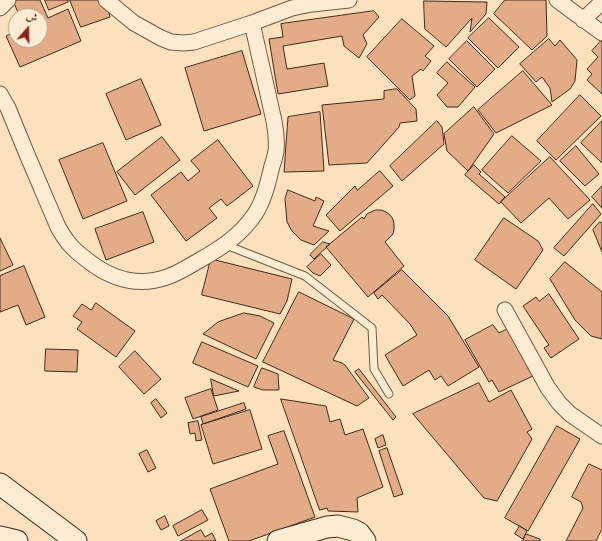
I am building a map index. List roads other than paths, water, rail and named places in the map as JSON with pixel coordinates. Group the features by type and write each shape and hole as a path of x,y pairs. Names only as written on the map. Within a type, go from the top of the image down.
{"street":[{"path":"0,8 8,0"},
{"path":"106,0 134,22 160,38 171,42 184,43 194,42 292,8 349,0"},
{"path":"557,0 602,33"},
{"path":"583,20 602,2"},
{"path":"0,94 8,108 58,228 71,247 96,267 114,277 134,282 167,278 217,251 244,228 256,213 268,186 276,152 276,136 252,23"},
{"path":"505,310 548,388 559,403 570,414 602,436"},
{"path":"0,484 76,541"},
{"path":"278,541 327,527 338,526 359,533 365,541"},
{"path":"0,537 17,541"}],"lane":[{"path":"226,244 305,276 372,328 374,369 389,394"}]}
